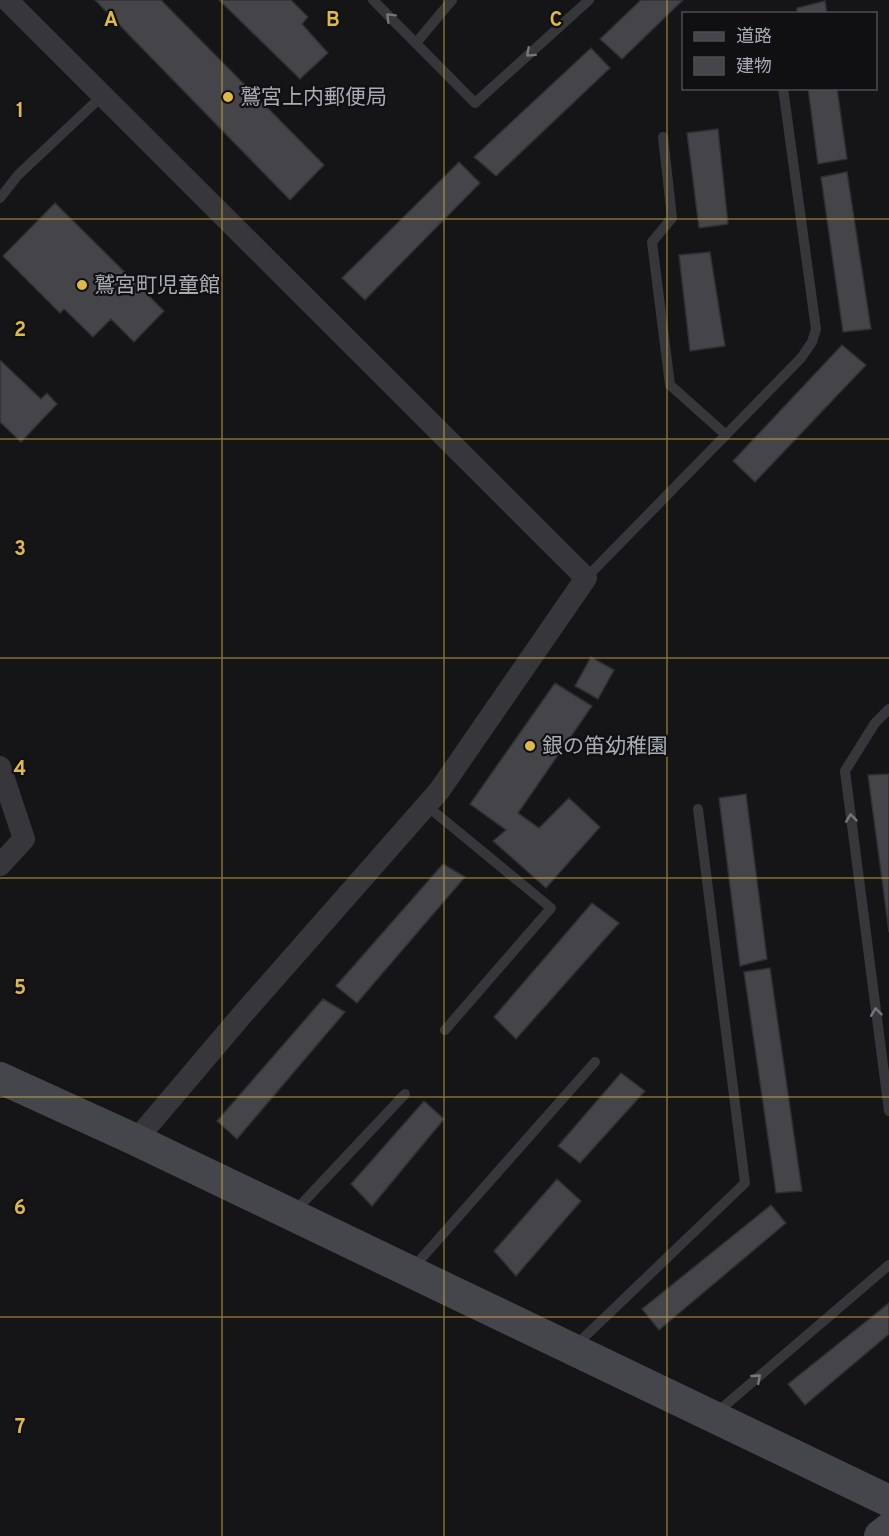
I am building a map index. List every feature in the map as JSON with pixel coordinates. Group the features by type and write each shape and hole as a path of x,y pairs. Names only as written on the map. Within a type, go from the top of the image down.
{"street":[{"path":"7,0 586,578 426,806 249,1006 135,1140"},
{"path":"0,767 24,839 0,865"},
{"path":"0,1078 135,1140 889,1501"},
{"path":"880,1536 889,1529"}],"lane":[{"path":"373,0 475,103 589,0"},
{"path":"416,44 452,0"},
{"path":"586,578 801,358 812,342 816,329 783,90"},
{"path":"0,198 18,175 102,96"},
{"path":"663,137 672,218 652,242 670,385 726,435"},
{"path":"889,709 874,723 845,771 889,1112"},
{"path":"426,806 551,908 445,1030"},
{"path":"572,1349 744,1183 698,809"},
{"path":"410,1271 595,1062"},
{"path":"292,1215 405,1094"},
{"path":"713,1416 889,1265"}],"building":[{"path":"95,0 161,0 324,165 290,200"},
{"path":"219,0 291,0 308,17 302,24 328,53 300,79"},
{"path":"641,0 683,0 622,59 600,39"},
{"path":"825,1 827,12 797,12 797,8"},
{"path":"591,48 610,68 496,176 474,157"},
{"path":"808,90 837,90 847,159 818,164"},
{"path":"718,129 728,224 699,228 687,133"},
{"path":"459,162 480,183 365,300 342,278"},
{"path":"847,172 871,329 843,332 821,177"},
{"path":"55,203 164,311 134,342 111,319 93,337 64,309 60,313 3,256"},
{"path":"710,252 725,346 690,351 679,255"},
{"path":"842,345 866,365 755,482 733,461"},
{"path":"0,360 41,399 47,393 57,404 21,442 0,422"},
{"path":"591,657 614,670 598,699 575,686"},
{"path":"555,683 592,706 518,813 539,828 569,798 600,827 546,888 493,841 506,830 470,804"},
{"path":"889,774 889,932 868,775"},
{"path":"746,794 767,959 740,966 719,798"},
{"path":"443,864 465,877 357,1003 336,986"},
{"path":"592,903 619,923 516,1039 494,1017"},
{"path":"770,968 802,1191 776,1193 744,972"},
{"path":"323,999 345,1012 237,1139 217,1121"},
{"path":"621,1073 645,1091 580,1163 558,1146"},
{"path":"424,1101 444,1119 372,1206 351,1184"},
{"path":"557,1179 581,1201 516,1276 494,1251"},
{"path":"771,1205 786,1223 659,1330 642,1309"},
{"path":"889,1303 889,1334 805,1405 788,1384"}],"place":[{"name":"鷲宮上内郵便局","path":"228,97"},
{"name":"鷲宮町児童館","path":"82,285"},
{"name":"銀の笛幼稚園","path":"530,746"}]}
